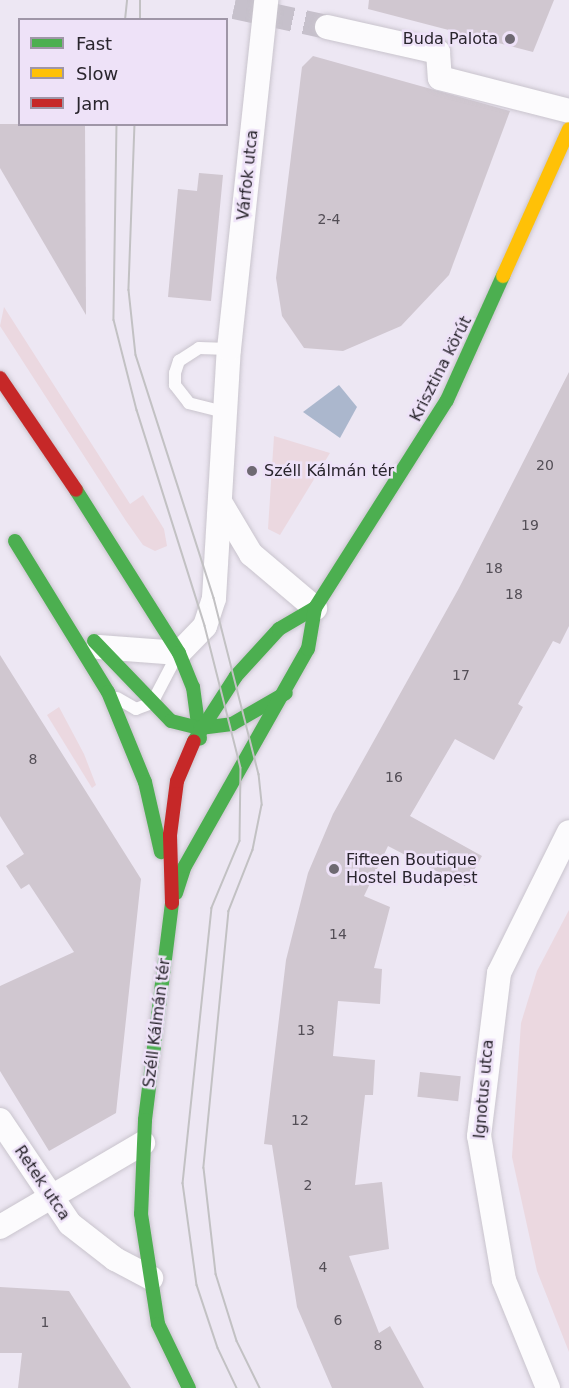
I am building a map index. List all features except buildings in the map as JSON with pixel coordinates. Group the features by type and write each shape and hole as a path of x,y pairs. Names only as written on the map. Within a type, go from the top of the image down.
{"main road":[{"name":"Krisztina körút","path":"286,693 308,649 315,608 447,400 569,129"},
{"path":"0,378 188,658 200,728 198,777"},
{"path":"5,526 108,692 145,782 172,903"},
{"path":"15,541 99,647 171,721 200,728 232,724 286,693"},
{"name":"Krisztina körút","path":"253,657 279,629 315,608"},
{"path":"225,666 253,657"},
{"name":"Széll Kálmán tér","path":"189,1388 158,1324 141,1214 143,1143 172,903 170,835 177,782 200,728 253,657"},
{"name":"Széll Kálmán tér","path":"172,903 185,866 286,693"},
{"name":"Széll Kálmán tér","path":"185,866 191,821"}],"street":[{"name":"Várfok utca","path":"188,658 205,626 214,598 224,412 266,0"},
{"path":"327,27 438,52 440,78 569,111"},
{"path":"219,500 251,554 315,608"},
{"path":"99,647 188,658"},
{"name":"Ignotus utca","path":"548,1388 504,1280 479,1136 499,973 569,832"},
{"name":"Retek utca","path":"0,1120 51,1200 70,1224 108,1254 151,1278"},
{"path":"0,1227 51,1200 143,1143"}],"lane":[{"path":"224,412 189,403 175,385 175,373 179,361 193,350 230,349"},
{"path":"108,692 136,709 152,703 188,658"}],"shaded area":[{"path":"4,307 130,504 143,495 164,529 167,546 155,551 143,545 126,521 0,326"},
{"path":"274,436 330,453 280,535 268,529"},
{"path":"59,707 84,754 96,785 92,788 47,715"},
{"path":"569,910 569,1352 537,1271 512,1157 521,1023 537,971"}],"water":[{"path":"339,385 357,407 340,438 303,412"}],"tunnel":[{"path":"234,7 327,27"}],"tram line":[{"path":"125,18 127,0"},
{"path":"140,0 140,18"},
{"path":"117,126 114,320 137,410 205,626 241,768 240,841 212,908 183,1183 197,1285 218,1348 237,1388"},
{"path":"135,126 129,290 136,355 214,598 259,774 262,805 253,850 229,911 204,1168 216,1274 237,1341 260,1388"}],"traffic: fast":[{"path":"194,741 236,676 279,629 315,608 447,400 503,276"},
{"path":"76,490 179,653 193,687 200,739"},
{"path":"15,541 108,692 145,782 161,852"},
{"path":"176,893 185,866 308,649 315,608"},
{"path":"94,641 171,721 200,728 232,724 286,693"},
{"path":"172,903 145,1120 141,1214 158,1324 189,1388"}],"traffic: slow":[{"path":"503,276 569,129"}],"traffic: jam":[{"path":"0,378 76,490"},
{"path":"172,903 170,835 177,781 194,741"}],"place":[{"name":"Buda Palota","path":"510,39"},
{"name":"Széll Kálmán tér","path":"252,471"},
{"name":"Fifteen Boutique Hostel Budapest","path":"334,869"}]}
